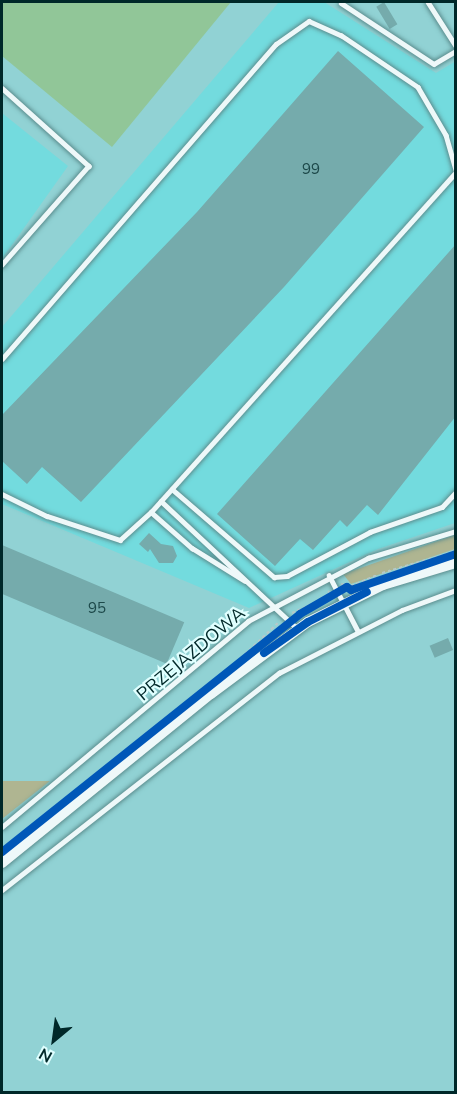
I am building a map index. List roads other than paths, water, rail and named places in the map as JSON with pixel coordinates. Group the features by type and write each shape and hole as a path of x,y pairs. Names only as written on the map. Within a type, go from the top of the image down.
{"street":[{"path":"2,863 294,625 383,585 456,563"}],"lane":[{"path":"428,2 456,46"},
{"path":"341,3 434,64 456,51"},
{"path":"2,359 276,44 309,21 341,35 418,87 446,135 456,171 172,489 120,540 47,516 2,495"},
{"path":"2,88 89,166 2,265"},
{"path":"172,489 274,577 287,576 370,532 442,507 456,492"},
{"path":"161,501 272,608 294,625"},
{"path":"151,512 192,548 246,582"},
{"name":"PRZEJAZDOWA","path":"2,827 124,728 248,621 329,575 368,558 456,531"},
{"path":"329,575 358,631"},
{"path":"2,890 230,708 279,673 358,631 456,590"}]}
